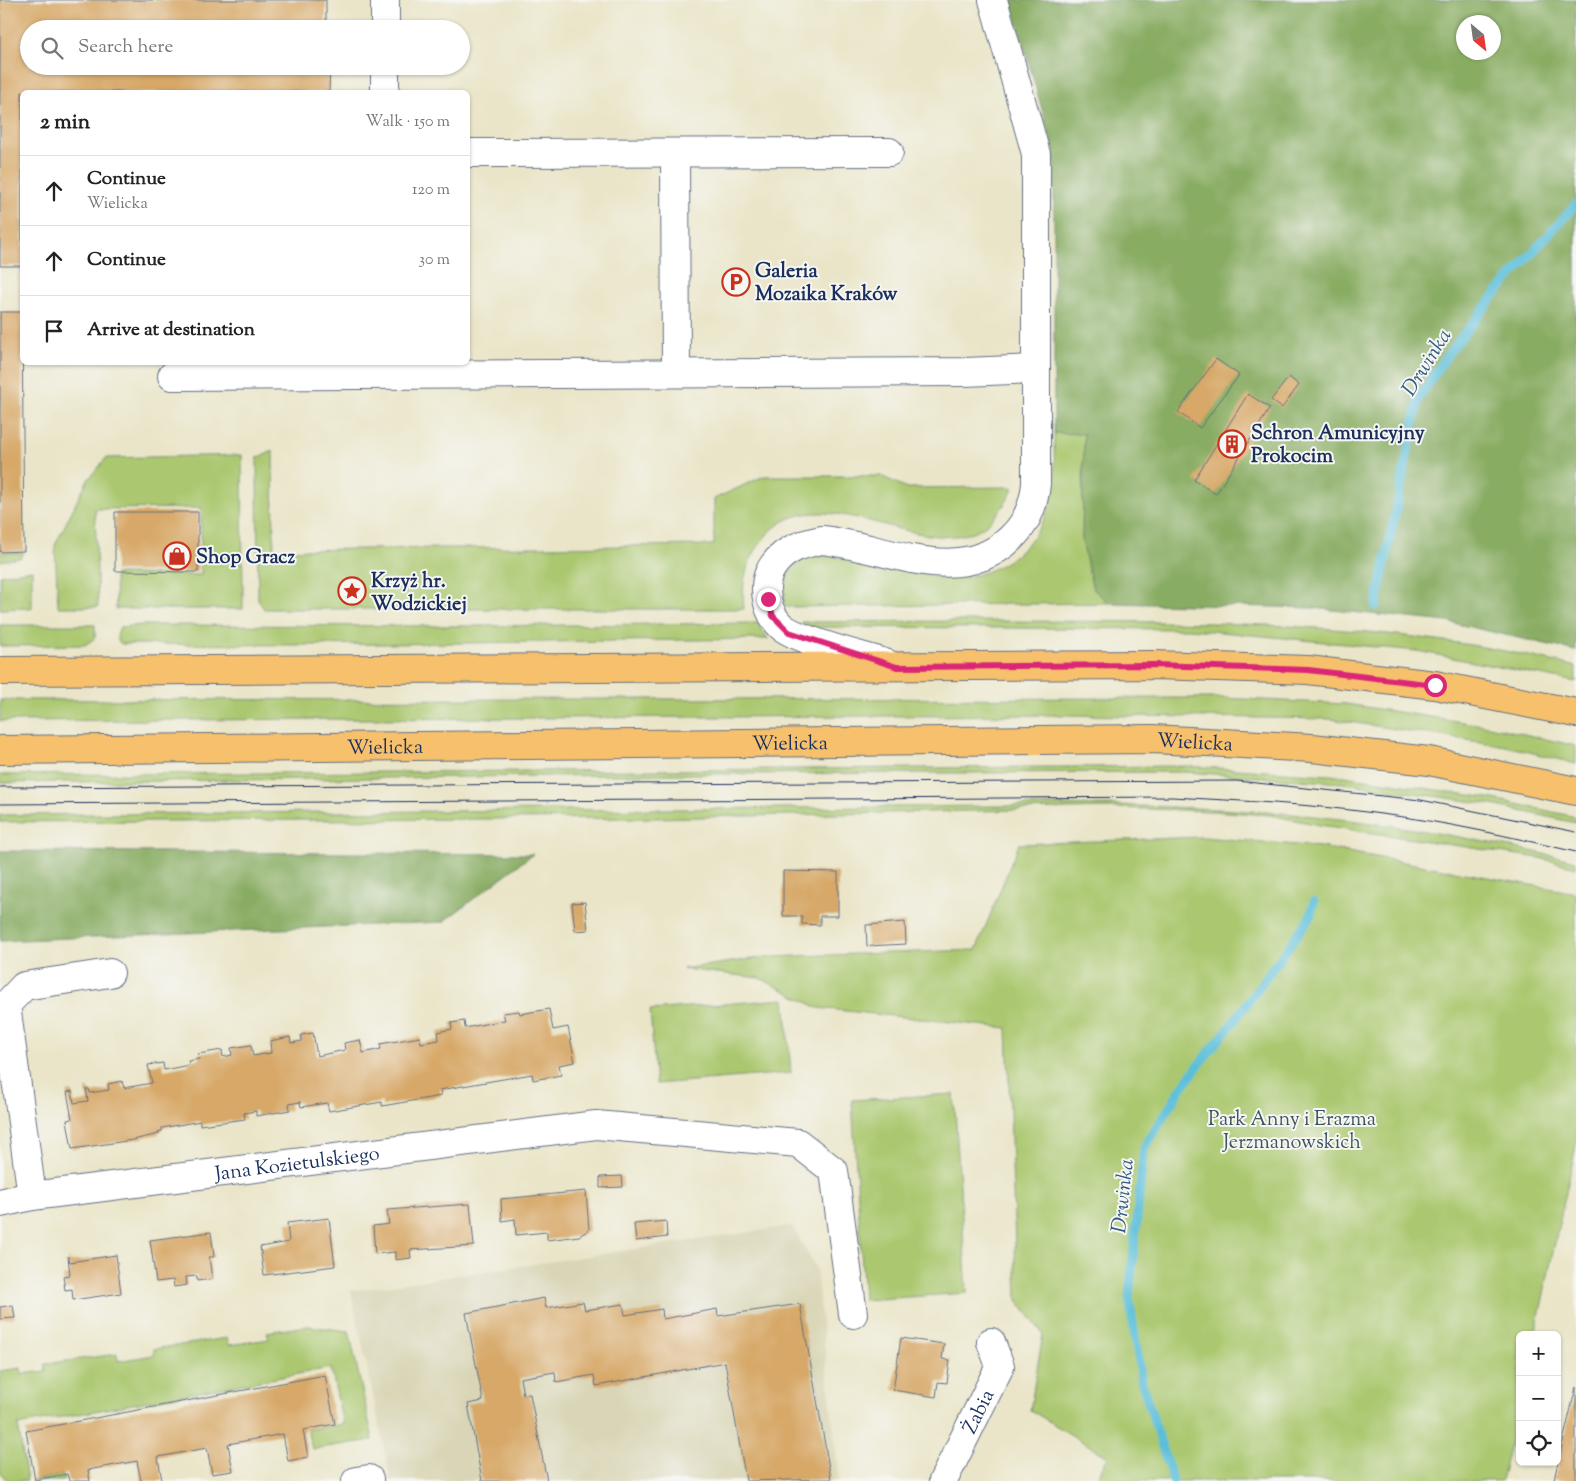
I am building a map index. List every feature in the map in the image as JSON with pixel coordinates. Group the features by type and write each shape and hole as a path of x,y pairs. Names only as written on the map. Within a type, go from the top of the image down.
{"main road":[{"path":"0,671 1154,665 1308,670 1435,685 1576,713"},
{"name":"Wielicka","path":"0,750 1153,739 1312,748 1385,755 1477,769 1576,790"}],"street":[{"path":"385,0 385,20"},
{"path":"897,667 798,636 781,626 773,616 766,589 770,573 788,550 804,543 822,540 946,564 969,562 982,558 1007,542 1026,520 1035,495 1036,154 993,0"},
{"path":"385,75 385,90"},
{"path":"470,153 889,152"},
{"path":"675,154 676,372"},
{"path":"172,376 965,372 1036,369"},
{"path":"32,1196 6,1005 24,986 110,972"},
{"name":"Jana Kozietulskiego","path":"0,1203 32,1196 596,1125 798,1143 834,1171 853,1314"},
{"name":"Żabia","path":"943,1481 1000,1366 991,1342"},
{"path":"356,1481 369,1479 369,1481"}],"shaded area":[{"path":"792,1226 816,1268 839,1481 391,1481 351,1291"}],"green space":[{"path":"1011,0 1576,0 1576,651 1448,622 1312,608 1109,603 1093,589 1082,541 1084,434 1054,433 1054,152"},
{"path":"1054,433 1084,433 1082,541 1093,589 1109,603 785,607 784,595 787,576 798,563 806,558 828,555 941,578 961,578 997,567 1013,557 1038,530 1047,513 1054,479"},
{"path":"273,451 274,550 714,545 714,499 764,476 881,476 907,488 1013,487 998,513 974,532 946,536 914,532 848,516 816,513 787,520 762,541 748,565 743,590 744,609 264,609 258,599 257,458"},
{"path":"242,455 243,609 116,609 115,574 201,575 201,508 95,509 98,607 58,607 55,545 87,481 106,458"},
{"path":"0,553 24,553 20,558 0,561"},
{"path":"32,570 32,608 0,609 0,575"},
{"path":"801,622 1203,623 1354,631 1429,639 1503,651 1576,667 1576,682 1417,651 1190,629 806,627"},
{"path":"758,623 768,639 308,645 121,644 117,636 120,627 142,625 473,626"},
{"path":"0,625 95,625 95,638 85,645 0,646"},
{"path":"1222,698 1346,704 1489,726 1576,746 1576,764 1506,746 1330,719 1065,715 0,721 0,700"},
{"path":"1186,766 1345,776 1489,798 1576,817 1576,823 1488,804 1344,783 1186,772 695,774 0,783 0,775"},
{"path":"1114,805 1246,811 1344,819 1422,830 1499,845 1576,861 1576,867 1539,858 1320,825 1270,815 1111,808 655,818 0,822 0,815"},
{"name":"Park Anny i Erazma Jerzmanowskich","path":"1203,837 1320,847 1576,893 1576,1146 1536,1331 1516,1331 1516,1419 1501,1481 1096,1481 1108,1457 1030,1410 1043,1334 1017,1300 1007,1028 818,1008 760,978 683,969 767,957 976,950 1019,844"},
{"path":"0,851 533,854 443,922 0,941"},
{"path":"785,999 791,1073 656,1084 650,1010"},
{"path":"954,1094 967,1293 864,1300 852,1100"},
{"path":"308,1326 349,1331 373,1440 312,1449 307,1430 343,1424 331,1368 18,1425 27,1481 8,1481 0,1473 0,1371 21,1368 22,1374 46,1371 45,1364 117,1354 118,1361 154,1355 154,1349 227,1338 229,1345 269,1339 267,1332"},
{"path":"63,1475 64,1480 62,1481 31,1481"}],"building":[{"path":"0,0 326,0 326,20 20,20 20,75 330,75 329,90 20,90 20,266 0,266"},
{"path":"0,312 20,312 20,365 22,365 24,551 0,552"},
{"path":"1216,359 1239,375 1200,428 1178,412"},
{"path":"1289,377 1299,385 1282,408 1271,400"},
{"name":"Schron Amunicyjny Prokocim","path":"1248,394 1270,408 1216,494 1194,480"},
{"path":"115,512 198,512 198,572 115,571"},
{"path":"783,871 838,872 838,916 820,916 820,925 802,924 802,916 783,916"},
{"path":"585,902 588,930 575,931 572,903"},
{"path":"905,922 906,944 867,946 866,925"},
{"path":"549,1009 553,1030 568,1027 575,1062 559,1065 561,1075 533,1080 532,1074 440,1090 441,1096 382,1106 382,1102 329,1111 327,1103 301,1107 300,1102 289,1104 290,1110 256,1116 256,1111 244,1113 245,1119 200,1125 200,1121 162,1128 162,1131 158,1132 159,1134 133,1140 72,1149 67,1120 72,1119 67,1092 72,1091 74,1103 88,1101 86,1089 89,1089 90,1093 109,1090 108,1084 122,1081 124,1088 152,1083 148,1065 163,1063 164,1070 189,1065 188,1061 199,1059 198,1054 222,1050 223,1057 232,1055 231,1048 251,1045 253,1056 271,1053 270,1041 290,1037 291,1043 302,1041 301,1035 313,1033 317,1056 345,1050 344,1043 360,1040 363,1053 381,1049 380,1044 420,1037 421,1043 439,1040 438,1032 452,1029 451,1023 464,1021 465,1028 505,1020 503,1013 519,1011 520,1014"},
{"path":"622,1176 623,1187 600,1188 600,1177"},
{"path":"586,1191 589,1230 579,1236 547,1240 547,1232 516,1235 515,1219 502,1221 501,1199"},
{"path":"470,1204 474,1246 410,1250 411,1258 395,1260 395,1252 375,1254 373,1226 389,1224 387,1210"},
{"path":"329,1218 335,1266 264,1275 260,1247 289,1242 287,1223"},
{"path":"666,1221 667,1237 636,1241 634,1224"},
{"path":"211,1232 214,1257 209,1257 212,1279 197,1281 197,1276 186,1277 187,1285 174,1287 173,1280 156,1282 150,1240"},
{"path":"116,1255 121,1293 73,1300 72,1289 65,1290 63,1276 70,1275 68,1256 70,1262"},
{"path":"544,1298 546,1308 583,1302 585,1310 623,1304 625,1315 662,1309 663,1319 717,1309 718,1316 800,1304 831,1479 746,1481 725,1362 596,1386 594,1375 556,1382 555,1372 520,1378 523,1395 530,1394 547,1481 482,1481 468,1404 483,1401 466,1313"},
{"path":"13,1305 15,1318 0,1319 0,1307"},
{"path":"901,1338 944,1344 942,1359 950,1360 947,1383 938,1382 936,1397 893,1390"},
{"path":"325,1375 335,1424 303,1430 308,1457 288,1461 283,1434 228,1444 233,1471 212,1474 207,1448 158,1457 162,1481 141,1481 137,1461 88,1470 90,1481 69,1481 67,1474 35,1480 26,1431"},
{"path":"1576,1387 1576,1481 1554,1479 1557,1466 1561,1466 1561,1450"}],"waterway":[{"name":"Drwinka","path":"1376,606 1419,398 1448,354 1498,291 1576,204"},
{"name":"Drwinka","path":"1173,1481 1142,1383 1129,1297 1144,1148 1180,1090 1232,1024 1310,917 1314,902"}],"tram line":[{"path":"0,787 1237,781 1421,800 1576,832"},
{"path":"0,804 1172,797 1303,805 1406,817 1479,830 1576,852"}],"place":[{"name":"Galeria Mozaika Kraków","path":"736,282"},
{"name":"Schron Amunicyjny Prokocim","path":"1232,444"},
{"name":"Shop Gracz","path":"177,556"},
{"name":"Krzyż hr. Wodzickiej","path":"352,591"}],"route":[{"path":"768,599 773,616 789,632 897,667 1154,665 1308,670 1435,685"}]}
